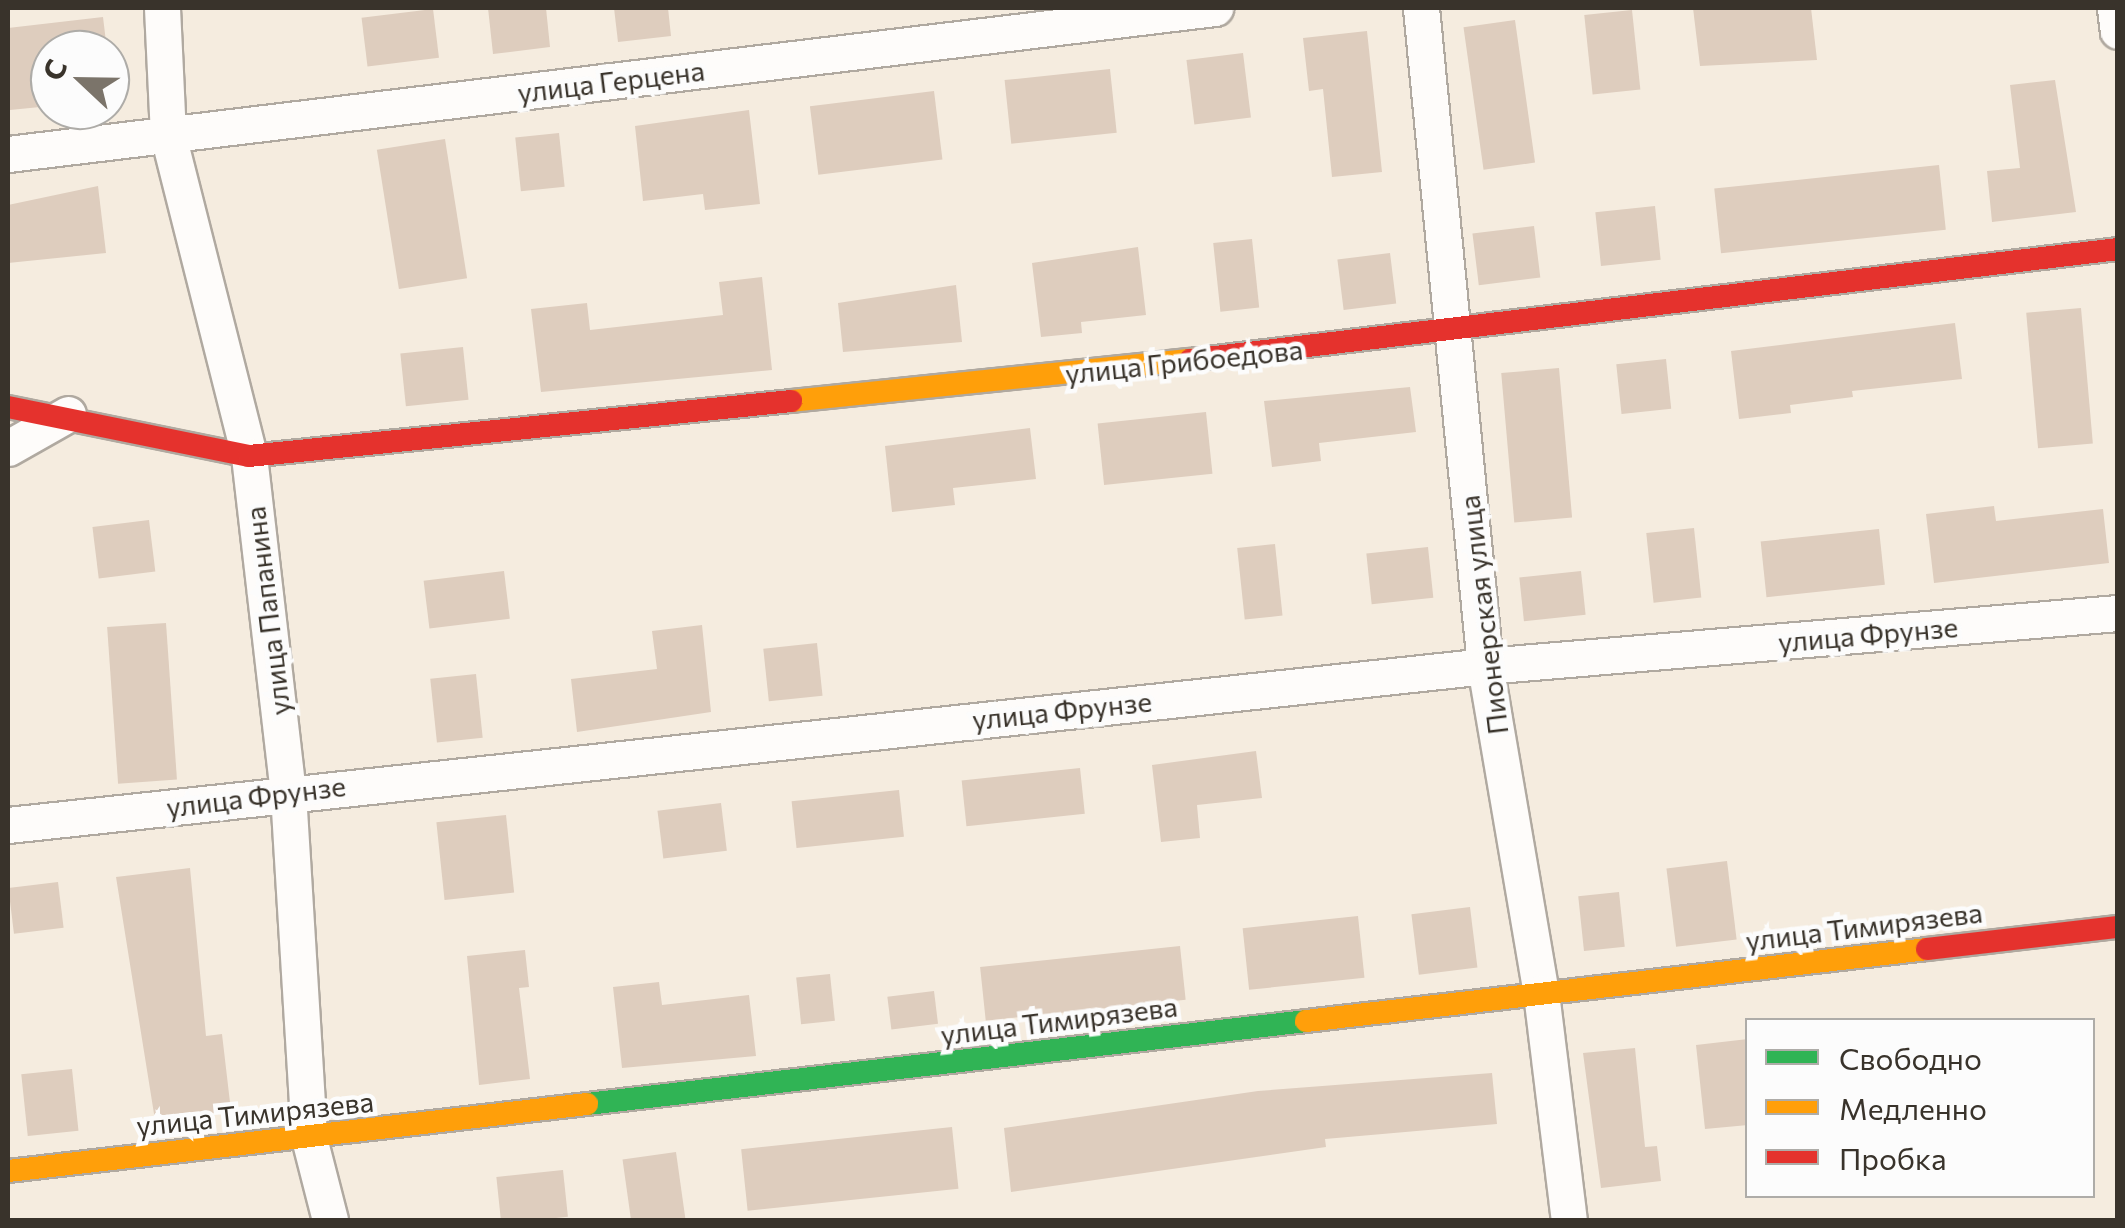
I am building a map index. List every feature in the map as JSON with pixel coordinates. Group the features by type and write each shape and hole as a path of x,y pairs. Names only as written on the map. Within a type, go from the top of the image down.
{"street":[{"name":"улица Папанина","path":"162,8 168,135 249,456 288,793 309,1138 330,1220"},
{"name":"улица Герцена","path":"8,154 1215,8"},
{"name":"Пионерская улица","path":"1421,8 1485,666 1541,993 1568,1220"},
{"path":"2115,8 2118,31"},
{"name":"улица Грибоедова","path":"8,407 68,414 249,456 1453,333 2118,250"},
{"path":"8,448 68,414"},
{"name":"улица Фрунзе","path":"8,826 1485,666 2118,613"},
{"name":"улица Тимирязева","path":"8,1172 2118,927"}],"building":[{"path":"488,8 546,8 550,47 493,54"},
{"path":"614,8 668,8 671,36 618,42"},
{"path":"1693,8 1811,8 1817,60 1700,66"},
{"path":"433,9 439,58 368,66 362,18"},
{"path":"1632,10 1640,90 1593,95 1584,15"},
{"path":"103,17 105,30 30,30 30,108 10,110 8,28"},
{"path":"1515,20 1535,163 1484,170 1464,27"},
{"path":"1367,31 1382,172 1332,177 1323,89 1309,91 1303,38"},
{"path":"1243,53 1251,118 1194,124 1186,60"},
{"path":"1110,69 1117,133 1011,144 1005,80"},
{"path":"2055,80 2076,212 1992,222 1987,171 2020,168 2010,85"},
{"path":"934,91 942,159 818,175 810,106"},
{"path":"749,110 760,204 705,210 703,194 643,201 635,126"},
{"path":"559,133 565,187 521,191 515,138"},
{"path":"445,139 467,278 399,289 377,150"},
{"path":"1939,165 1946,230 1721,253 1714,189"},
{"path":"98,186 106,253 8,263 8,205"},
{"path":"1655,206 1661,260 1601,266 1595,212"},
{"path":"1534,226 1540,278 1479,285 1472,234"},
{"path":"1252,239 1259,308 1220,312 1213,243"},
{"path":"1138,247 1146,315 1081,322 1082,333 1041,337 1032,263"},
{"path":"1390,253 1396,304 1344,310 1337,259"},
{"path":"762,277 772,370 541,392 531,309 587,303 590,330 723,315 719,282"},
{"path":"956,285 962,342 843,352 838,303"},
{"path":"2081,308 2093,443 2038,448 2026,313"},
{"path":"1955,323 1962,379 1852,391 1853,397 1790,405 1791,413 1739,419 1731,351"},
{"path":"463,347 469,400 406,406 400,354"},
{"path":"1666,359 1671,409 1622,414 1616,364"},
{"path":"1559,368 1572,517 1514,522 1501,373"},
{"path":"1410,387 1416,432 1319,443 1321,461 1272,467 1264,401"},
{"path":"1206,412 1212,474 1104,485 1098,423"},
{"path":"1030,428 1036,479 953,488 955,505 892,512 885,446"},
{"path":"1994,506 1996,521 2103,509 2109,563 1934,583 1926,514"},
{"path":"149,520 155,572 99,579 92,527"},
{"path":"1694,528 1701,598 1654,603 1646,533"},
{"path":"1879,529 1885,585 1767,597 1761,541"},
{"path":"1275,544 1283,616 1245,620 1237,548"},
{"path":"1428,547 1433,598 1372,604 1366,553"},
{"path":"504,571 510,619 429,629 424,581"},
{"path":"1581,571 1586,615 1524,621 1519,577"},
{"path":"166,623 177,780 118,784 107,627"},
{"path":"702,625 711,712 577,732 571,679 657,669 652,631"},
{"path":"817,643 823,696 769,701 763,649"},
{"path":"476,674 483,738 437,742 430,679"},
{"path":"1256,751 1262,798 1197,805 1200,838 1161,842 1152,765"},
{"path":"1080,768 1085,814 966,826 962,780"},
{"path":"899,790 904,837 797,848 792,801"},
{"path":"721,803 727,851 663,858 657,811"},
{"path":"506,815 514,893 445,900 436,822"},
{"path":"1727,861 1737,939 1676,947 1666,868"},
{"path":"190,868 206,1036 222,1034 231,1111 155,1120 116,877"},
{"path":"58,882 64,928 14,934 8,888"},
{"path":"1619,892 1625,947 1584,951 1578,896"},
{"path":"1470,907 1477,968 1419,975 1411,914"},
{"path":"1358,916 1364,978 1249,990 1243,928"},
{"path":"1180,946 1186,1000 986,1021 980,967"},
{"path":"525,950 529,987 519,988 530,1079 479,1085 467,956"},
{"path":"830,974 835,1021 801,1024 796,978"},
{"path":"659,982 662,1005 749,995 756,1056 622,1068 613,987"},
{"path":"934,991 938,1024 891,1029 887,997"},
{"path":"1745,1039 1745,1125 1705,1129 1696,1045"},
{"path":"1635,1048 1645,1147 1657,1146 1661,1181 1601,1188 1583,1053"},
{"path":"72,1069 78,1131 28,1136 21,1074"},
{"path":"1492,1073 1497,1124 1325,1139 1326,1147 1011,1192 1004,1128 1258,1091"},
{"path":"952,1127 958,1189 748,1211 741,1149"},
{"path":"676,1152 686,1220 631,1220 623,1160"},
{"path":"563,1170 568,1217 501,1220 496,1177"}],"traffic: fast":[{"path":"587,1104 1306,1021"}],"traffic: slow":[{"path":"791,401 1190,360"},
{"path":"1306,1021 1927,949"},
{"path":"8,1171 587,1104"}],"traffic: jam":[{"path":"1190,360 2118,249"},
{"path":"8,407 249,456 791,401"},
{"path":"1927,949 2118,927"}]}
